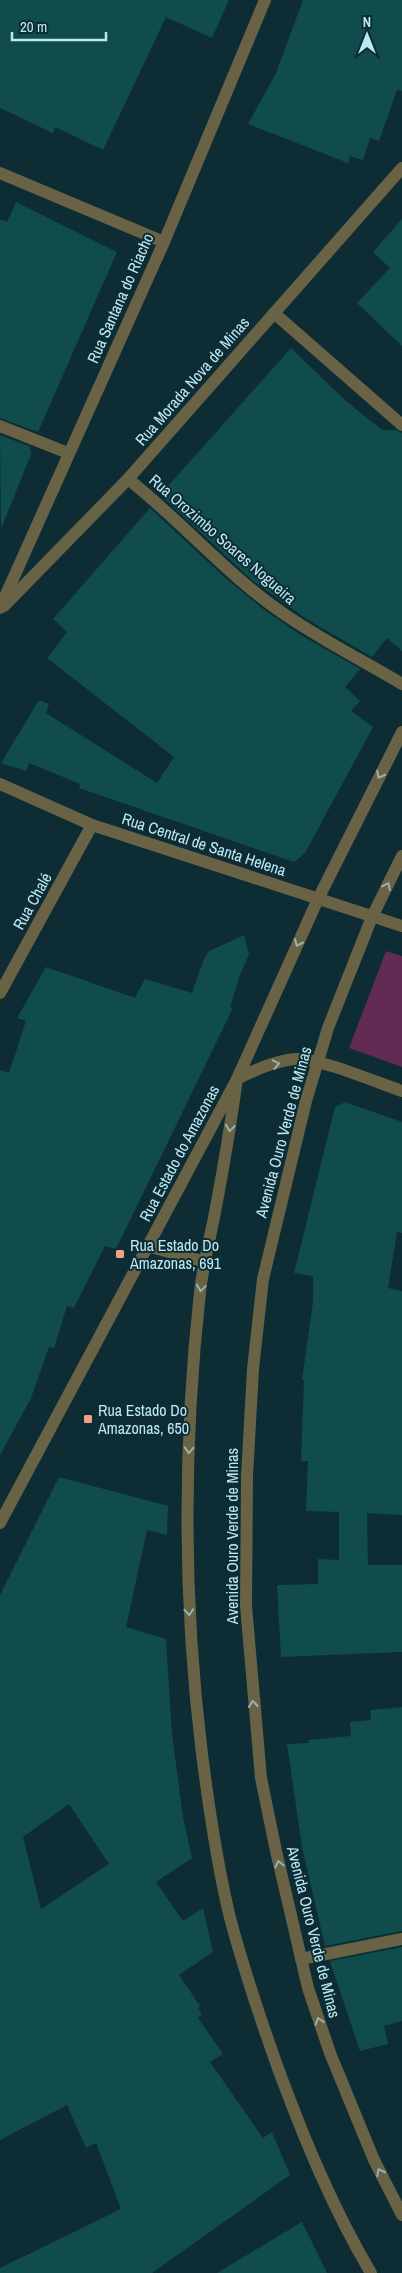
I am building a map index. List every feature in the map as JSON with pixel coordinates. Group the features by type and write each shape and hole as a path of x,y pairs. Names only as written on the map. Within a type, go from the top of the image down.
{"street":[{"name":"Rua Santana do Riacho","path":"0,609 68,453 164,242 265,0"},
{"name":"Rua Morada Nova de Minas","path":"0,609 128,479 402,168"},
{"path":"0,173 164,242"},
{"path":"274,313 402,425"},
{"path":"0,426 68,453"},
{"name":"Rua Orozimbo Soares Nogueira","path":"128,479 161,506 223,566 289,618 402,684"},
{"path":"318,899 402,732"},
{"name":"Rua Central de Santa Helena","path":"0,784 92,825 402,926"},
{"name":"Rua Chalé","path":"0,994 92,825"},
{"name":"Avenida Ouro Verde de Minas","path":"402,856 372,916 328,1028 276,1218 263,1279 253,1369 248,1476 246,1606 261,1778 301,1960 330,2054 374,2160 402,2215"},
{"name":"Rua Estado do Amazonas","path":"0,1523 237,1080 318,899"},
{"path":"371,2273 343,2226 298,2121 257,2010 230,1917 209,1811 194,1684 188,1606 187,1522 191,1411 200,1289 225,1158 237,1080 255,1070 296,1059 318,1063 402,1091"},
{"path":"147,1246 206,1262"},
{"path":"301,1960 402,1939"}],"shaded area":[{"path":"386,951 402,956 402,1067 349,1048"}],"building":[{"path":"0,0 229,0 212,38 166,17 103,150 55,127 53,133 0,108"},
{"path":"303,0 402,0 402,91 397,90 379,141 370,138 363,160 350,156 348,163 248,124 276,73"},
{"path":"16,202 117,252 38,432 0,418 0,219 7,222"},
{"path":"402,219 402,346 357,303 390,268 373,252"},
{"path":"291,348 346,401 382,430 396,430 402,433 402,651 387,638 372,657 308,620 252,580 160,495"},
{"path":"0,435 31,447 30,451 32,452 1,529"},
{"path":"150,508 222,575 263,609 299,634 360,669 345,687 360,701 351,711 373,727 305,853 294,862 79,788 80,784 29,763 26,771 1,763 39,700 49,704 46,713 157,783 174,757 47,658 67,632 53,619"},
{"path":"244,935 249,954 230,1007 233,1008 116,1249 105,1246 74,1308 67,1306 54,1348 49,1347 31,1398 0,1455 0,1070 9,1073 26,1021 17,1018 46,967 135,998 145,979 192,993 204,959 209,951"},
{"path":"345,1102 402,1122 402,1233 397,1232 388,1288 402,1291 402,1515 367,1513 368,1565 402,1565 402,1652 281,1657 277,1585 318,1584 318,1559 339,1560 339,1512 306,1511 308,1461 301,1461 304,1380 302,1380 313,1302 313,1276 294,1273 335,1107"},
{"path":"59,1477 168,1506 167,1535 147,1530 126,1627 166,1639 172,1734 183,1817 192,1858 156,1882 183,1921 203,1908 213,1952 179,1975 200,2006 198,2008 202,2014 198,2018 223,2054 210,2062 263,2138 272,2132 290,2175 152,2273 0,2273 0,2268 121,2209 96,2143 86,2148 67,2105 0,2140 0,1595","holes":["69,1804 109,1864 41,1909 23,1837"]},
{"path":"402,1707 402,1931 325,1946 302,1847 287,1744 309,1743 308,1740 351,1736 350,1722 371,1720 370,1710"},
{"path":"402,1947 402,2021 384,2026 388,2044 360,2051 330,1961"},
{"path":"302,2222 327,2273 217,2273"}],"place":[{"name":"Rua Estado Do Amazonas, 691","path":"120,1254"},
{"name":"Rua Estado Do Amazonas, 650","path":"88,1419"}]}
